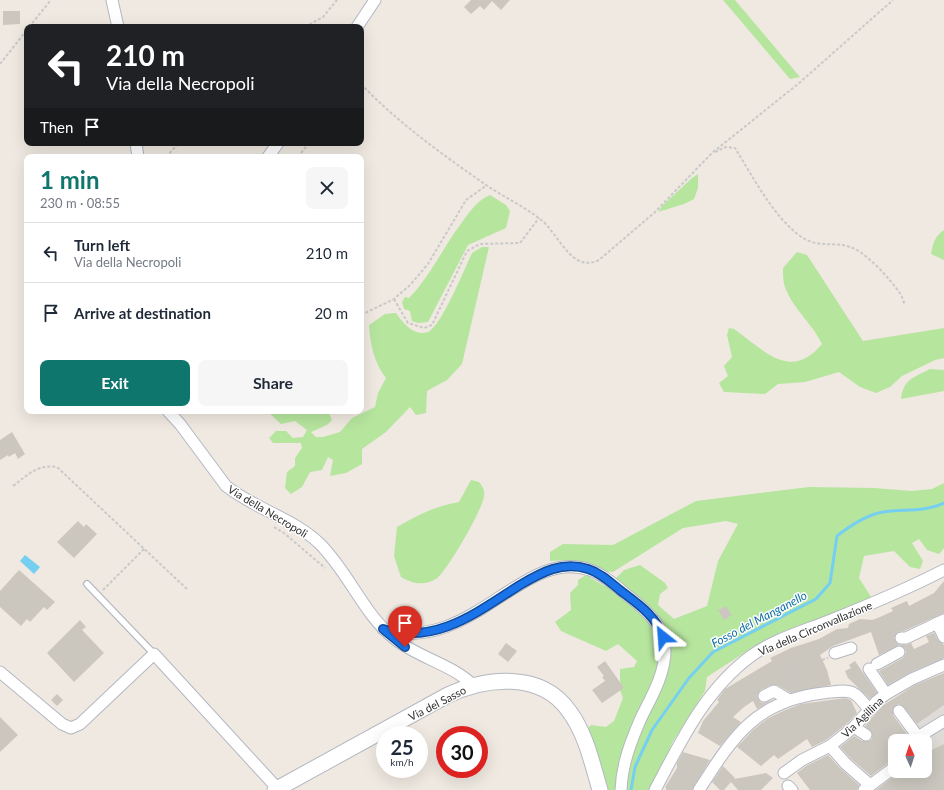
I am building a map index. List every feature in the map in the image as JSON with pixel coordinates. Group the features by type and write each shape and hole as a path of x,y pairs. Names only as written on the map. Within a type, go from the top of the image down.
{"street":[{"path":"112,0 117,24"},
{"path":"359,24 375,0"},
{"name":"Via della Necropoli","path":"171,414 180,424 226,486 235,493 308,533 321,545 336,562 383,629 405,647 456,673 473,685"},
{"path":"383,629 417,634 450,626 465,619 538,574 554,568 563,566 577,567 591,570 604,577 652,617 660,628 665,646 663,670 628,751 623,770 621,790"},
{"name":"Via della Circonvallazione","path":"655,790 687,728 697,713 719,685 748,658 775,642 878,602 944,570"},
{"path":"886,694 873,666 899,648 906,638 941,621 944,637"},
{"path":"835,653 851,648"},
{"path":"0,672 62,724 71,728 80,724 154,654 276,789"},
{"name":"Via Agillina","path":"784,773 802,760 830,746 854,727 877,701 910,675 944,665"},
{"name":"Via del Sasso","path":"276,789 446,696 473,685 495,681 520,682 534,685 547,691 561,701 570,712 581,732 600,790"},
{"path":"764,696 774,691 789,700"},
{"path":"699,790 724,752 743,728 764,712 789,700 803,696 842,691 851,692 859,697 869,710"},
{"path":"899,711 916,734"},
{"path":"926,734 944,721"},
{"path":"854,727 866,735"},
{"path":"830,746 867,787 888,772"}],"lane":[{"path":"87,584 154,654"}],"path":[{"path":"32,24 51,0"},
{"path":"314,23 323,17 337,0"},
{"path":"364,87 402,123 487,185 539,218 546,224 568,253 580,263 592,264 599,260 654,212 712,153 798,84 893,0"},
{"path":"0,64 24,34"},
{"path":"169,154 176,146"},
{"path":"300,154 307,146"},
{"path":"712,153 726,147 735,148 776,212 800,236 810,242 827,245 850,246 865,255 900,292 905,306"},
{"path":"364,314 394,299 428,264 466,200 487,185"},
{"path":"394,299 408,323 424,328 432,325 467,251 480,244 520,242 539,218"},
{"path":"12,486 38,468 46,465 57,467 146,548 188,590"},
{"path":"272,526 284,533 331,572"},
{"path":"98,595 146,548"},
{"path":"899,648 910,675"},
{"path":"797,669 794,670 803,696"}],"green space":[{"path":"723,0 735,0 800,77 790,79"},
{"path":"698,174 698,188 694,199 684,204 658,212 662,206"},
{"path":"490,195 506,205 510,211 506,228 468,245 428,322 418,323 412,321 410,311 404,309 402,302 405,297 409,298 423,281 473,208"},
{"path":"944,230 944,260 931,254 935,240"},
{"path":"482,247 489,247 462,364 447,380 427,391 426,413 416,415 410,407 386,432 362,449 362,464 346,473 330,476 333,460 328,457 322,470 310,472 302,487 291,494 285,488 287,472 295,466 295,458 302,448 301,443 273,443 269,438 276,431 286,431 293,438 303,437 307,430 295,421 281,424 270,414 329,414 332,420 327,425 311,432 316,437 323,437 340,432 352,418 364,414 364,412 375,407 378,393 386,378 378,366 373,353 369,325 385,314 396,313 409,328 414,331 418,333 428,332 433,328 446,309 472,253"},
{"path":"797,252 807,255 863,341 944,328 944,358 935,360 902,376 890,387 876,393 860,387 839,372 805,382 778,384 765,394 724,392 719,383 728,376 724,366 732,357 727,335 729,328 734,329 756,346 777,359 788,361 799,361 810,355 822,344 818,336 788,295 784,285 783,268"},
{"path":"930,369 944,370 944,391 901,399 902,392 907,383"},
{"path":"471,480 479,482 483,489 484,496 471,526 448,565 436,579 427,583 414,583 401,577 394,556 397,527 427,512 442,506 459,502"},
{"path":"944,483 944,548 939,554 927,550 919,539 912,543 923,561 920,569 910,567 894,551 864,556 859,578 873,600 780,636 744,653 707,677 705,691 672,743 654,790 606,790 587,729 591,725 606,727 614,721 623,698 620,690 620,669 634,667 637,661 618,644 606,651 561,631 555,622 571,610 570,593 578,585 578,580 586,575 604,586 615,579 624,570 640,565 665,583 668,588 660,594 658,605 674,619 707,606 718,561 738,524 726,521 683,528 613,572 609,572 579,561 550,561 550,552 563,544 613,545 696,501 809,487 874,488 912,491 932,489"}],"shaded area":[{"path":"944,705 944,744 932,750 932,734 915,734 909,730"}],"water":[{"path":"25,555 40,567 34,574 20,561"}],"building":[{"path":"471,0 510,0 501,10 492,1 484,10 480,6 471,14 464,7"},
{"path":"3,11 20,11 20,24 3,25"},
{"path":"12,432 25,454 18,459 15,453 0,460 0,440"},
{"path":"78,521 84,527 86,524 97,534 74,558 57,542"},
{"path":"19,570 55,602 47,610 44,607 30,622 27,619 21,626 0,607 0,591"},
{"path":"944,581 944,613 904,631 898,632 894,638 898,644 906,645 911,643 914,649 929,642 926,636 934,633 938,640 944,645 944,658 909,673 888,685 879,671 903,658 906,653 905,649 899,645 879,655 871,632 833,646 820,655 827,670 831,685 791,693 777,685 771,685 761,690 757,696 760,702 763,703 774,699 757,709 753,701 744,707 733,717 741,722 720,746 698,733 703,721 719,702 717,700 725,689 772,661 770,658 791,648 819,639 837,629 848,628 849,624 860,619 872,620 880,617 893,611 891,608 907,601 909,606 934,593"},
{"path":"726,606 732,615 724,620 718,610"},
{"path":"80,620 86,627 82,630 104,653 74,682 47,653"},
{"path":"506,643 517,651 508,662 498,654"},
{"path":"605,661 624,688 602,703 592,690 605,681 602,677 604,676 597,667"},
{"path":"855,661 877,693 870,699 848,678 845,671 851,668 849,665"},
{"path":"944,673 944,705 917,724 902,705 898,704 893,708 893,715 907,734 888,734 888,763 871,776 850,758 840,747 854,736 862,741 869,741 872,739 872,732 865,726 882,706 915,685"},
{"path":"57,694 63,700 57,706 51,700"},
{"path":"845,698 851,700 857,713 849,722 826,740 812,747 807,739 778,759 774,755 761,766 737,747 753,730 767,719 783,711 801,704"},
{"path":"0,717 18,735 0,752"},
{"path":"944,744 944,790 876,790 892,778 932,778 932,750"},
{"path":"683,752 710,760 692,790 666,790 665,787 677,768 677,763"},
{"path":"828,755 859,785 857,790 810,790 797,773 806,766"},
{"path":"723,766 735,778 734,779 766,773 773,778 761,790 738,790 731,782 724,790 720,790 712,782"}],"waterway":[{"name":"Fosso del Manganello","path":"631,790 635,767 652,730 689,678 713,652 816,599 830,583 837,536 859,521 877,513 929,508 944,503"}],"route":[{"path":"405,647 383,629 393,632 417,634 450,626 465,619 538,574 548,569 563,566 587,569 604,577 647,612 660,628 663,637"}]}
